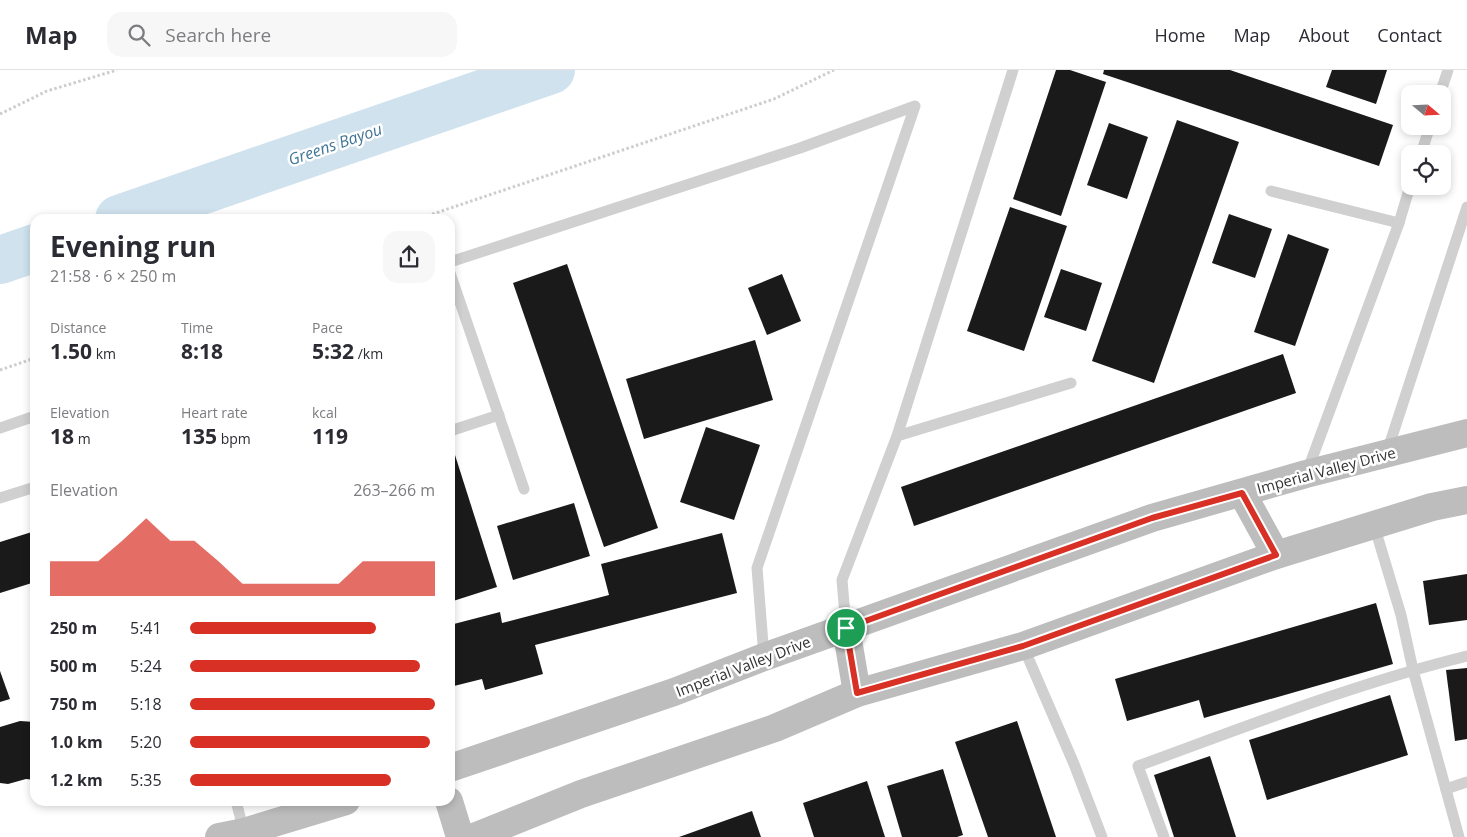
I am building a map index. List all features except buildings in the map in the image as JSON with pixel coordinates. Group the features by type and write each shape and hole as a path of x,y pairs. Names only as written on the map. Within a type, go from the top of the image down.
{"main road":[{"name":"Imperial Valley Drive","path":"455,766 674,692 764,657 1152,518 1306,474 1467,433"},
{"path":"1242,493 1276,555"},
{"path":"474,837 580,794 775,728 857,693 1023,646 1276,555 1432,507 1467,500"},
{"path":"846,628 857,693"},
{"path":"232,834 329,806"},
{"path":"451,806 460,837"}],"lane":[{"path":"846,628 842,580 897,436 1013,70"},
{"path":"1443,85 1448,70"},
{"path":"455,260 800,148 915,106 757,568 764,657"},
{"path":"1271,191 1399,223"},
{"path":"1306,474 1399,223 1407,195"},
{"path":"1386,454 1467,207"},
{"path":"455,287 524,489"},
{"path":"897,436 1071,383"},
{"path":"455,428 499,415"},
{"path":"0,428 30,418"},
{"path":"0,498 30,489"},
{"path":"1374,525 1459,837"},
{"path":"1023,646 1074,764 1102,837"},
{"path":"1164,837 1138,766 1262,721 1413,670 1467,656"},
{"path":"1446,789 1467,782"},
{"path":"232,834 235,806"}],"path":[{"path":"0,114 47,92 118,70"},
{"path":"433,214 774,99 834,70"},
{"path":"0,370 30,360"}],"waterway":[{"name":"Greens Bayou","path":"133,214 551,70"},
{"name":"Greens Bayou","path":"0,260 30,250"}],"route":[{"path":"1242,493 1276,555 1023,646 857,693 846,628 1152,518 1242,493"}]}
